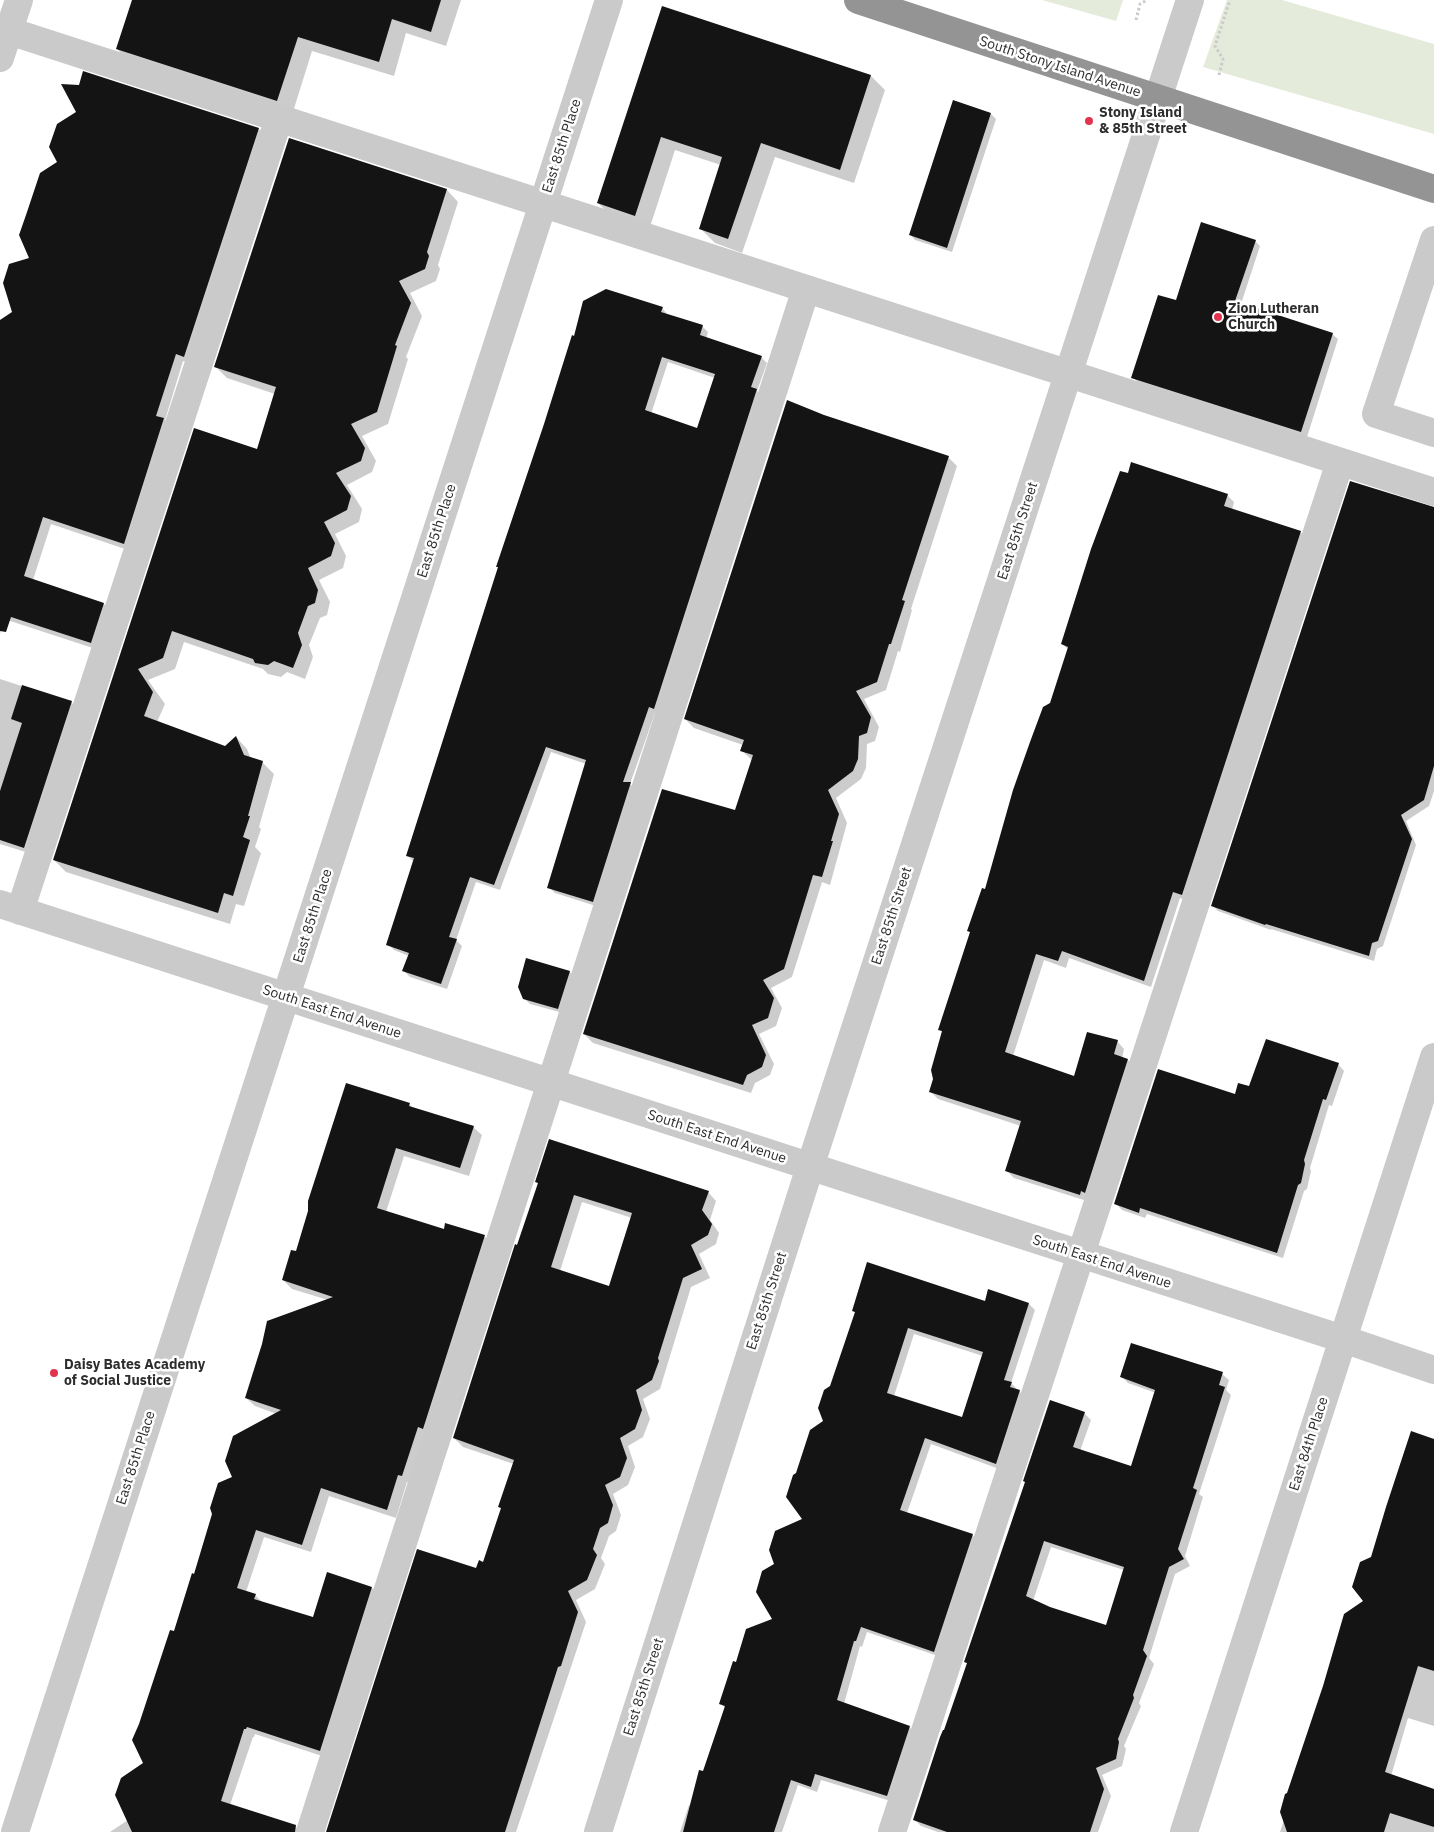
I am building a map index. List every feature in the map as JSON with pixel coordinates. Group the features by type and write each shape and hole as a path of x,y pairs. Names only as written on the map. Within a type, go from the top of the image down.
{"highway":[{"name":"South Stony Island Avenue","path":"858,0 1434,189"}],"street":[{"path":"0,58 4,30 19,0"},
{"name":"East 85th Place","path":"15,1832 608,0"},
{"name":"East 85th Street","path":"598,1832 810,1167 1190,0"},
{"path":"4,30 1434,492"},
{"path":"10,908 278,118"},
{"path":"1434,240 1424,306 1376,414 1434,433"},
{"path":"310,1832 806,289"},
{"path":"892,1832 1340,462"},
{"name":"South East End Avenue","path":"10,908 1434,1370"},
{"name":"East 84th Place","path":"1184,1832 1434,1057"}],"path":[{"path":"1136,20 1140,4 1147,0"},
{"path":"1219,75 1223,59 1214,46 1230,0"}],"green space":[{"path":"1042,0 1123,0 1116,21"},
{"path":"1227,0 1282,0 1434,44 1434,134 1203,67"}],"building":[{"path":"132,0 441,0 431,32 392,19 379,62 298,37 277,101 116,49"},
{"path":"662,6 871,75 840,170 761,143 728,239 699,229 722,157 661,137 635,216 597,203"},
{"path":"83,71 259,128 184,357 176,354 156,416 164,418 124,544 43,517 24,576 104,603 91,643 11,617 6,632 0,631 0,320 12,312 3,283 9,264 29,258 19,235 40,173 57,162 49,147 57,124 76,112 61,84 79,85"},
{"path":"953,100 991,113 947,248 909,235"},
{"path":"289,138 447,189 427,252 429,256 425,269 399,281 411,303 395,345 397,346 377,412 351,424 365,448 361,461 336,473 351,496 347,510 324,522 335,543 331,556 308,568 318,590 315,603 308,606 298,633 302,645 293,668 274,661 268,665 255,663 253,659 172,631 163,658 138,669 153,692 144,716 225,746 236,736 244,755 263,761 243,837 250,840 233,896 224,893 218,913 53,860 194,428 257,449 276,387 214,367"},
{"name":"Zion Lutheran Church","path":"1201,222 1256,240 1235,301 1333,333 1301,432 1131,378 1158,295 1176,300"},
{"path":"606,289 663,307 661,312 703,325 700,335 762,356 751,387 757,389 654,709 649,707 623,782 631,782 593,902 547,888 586,760 546,747 494,885 470,877 449,937 457,939 441,984 402,971 409,953 386,945 414,858 406,856 498,567 496,567 572,335 574,336 583,301","holes":["662,357 715,374 697,428 645,410"]},
{"path":"787,400 824,415 949,456 902,600 905,601 877,682 856,691 871,717 867,733 859,736 858,759 853,771 828,790 839,814 831,841 833,841 822,877 813,875 784,969 763,980 774,998 768,1018 752,1025 766,1055 762,1067 747,1075 743,1085 583,1034 662,789 735,810 753,755 740,751 744,740 684,719"},
{"path":"1131,462 1228,494 1224,506 1301,531 1182,895 1173,892 1144,981 1062,951 1058,961 1036,954 1005,1052 1074,1076 1087,1032 1118,1040 1114,1054 1128,1059 1085,1193 1081,1191 1080,1195 1005,1171 1021,1121 929,1092 933,1079 931,1070 942,1031 938,1030 970,932 967,931 982,888 985,889 1013,790 1030,742 1043,707 1050,703 1068,647 1061,644 1091,549 1120,471 1128,473"},
{"path":"1350,481 1434,507 1434,766 1424,800 1401,815 1412,839 1378,941 1372,943 1369,956 1265,925 1211,906"},
{"path":"22,685 72,701 24,848 0,840 0,791 22,723 11,719"},
{"path":"526,958 570,971 558,1009 523,999 518,987"},
{"path":"1266,1039 1339,1063 1326,1100 1323,1099 1304,1160 1305,1164 1301,1183 1298,1185 1277,1253 1140,1208 1139,1213 1114,1204 1158,1069 1235,1094 1238,1083 1249,1086"},
{"path":"346,1083 410,1103 409,1106 474,1126 460,1168 396,1148 377,1208 444,1229 445,1223 485,1235 423,1429 418,1427 402,1476 398,1475 387,1510 321,1488 302,1545 256,1530 237,1588 256,1594 254,1599 313,1617 327,1572 372,1587 320,1751 247,1727 244,1729 221,1801 296,1825 295,1832 132,1832 115,1795 121,1778 143,1763 132,1740 170,1630 174,1631 192,1573 194,1574 212,1514 210,1508 218,1483 232,1477 225,1461 233,1436 281,1410 245,1398 262,1344 267,1321 333,1297 282,1280 291,1250 296,1251 308,1211 308,1201"},
{"path":"549,1139 709,1191 702,1210 712,1224 708,1235 691,1245 702,1269 683,1278 652,1380 636,1390 642,1410 635,1429 620,1438 627,1458 620,1477 605,1485 613,1505 608,1523 600,1528 593,1549 597,1555 587,1580 568,1591 578,1612 561,1666 558,1667 505,1832 326,1832 417,1549 476,1568 479,1560 483,1562 501,1508 498,1507 514,1460 453,1438 515,1244 517,1245 538,1183 535,1182","holes":["574,1195 632,1213 609,1286 551,1267"]},
{"path":"867,1262 985,1301 988,1289 1029,1303 1004,1380 1012,1382 1010,1387 1020,1390 996,1464 925,1438 900,1510 973,1534 934,1652 861,1627 856,1641 854,1641 837,1700 910,1726 887,1796 815,1774 811,1787 791,1780 774,1832 683,1832 699,1770 703,1771 725,1706 719,1704 733,1661 736,1662 746,1629 772,1619 756,1592 762,1571 774,1564 769,1550 775,1531 802,1519 786,1497 810,1430 823,1421 818,1408 824,1390 830,1386 855,1312 852,1311","holes":["908,1328 983,1352 962,1417 887,1393"]},
{"path":"1131,1343 1223,1372 1219,1385 1225,1387 1193,1488 1197,1490 1178,1549 1184,1559 1169,1567 1143,1650 1147,1656 1133,1695 1134,1698 1118,1739 1116,1759 1096,1768 1104,1789 1090,1832 947,1832 913,1820 967,1663 964,1662 1025,1482 1023,1481 1050,1400 1085,1412 1073,1447 1131,1466 1155,1390 1120,1377","holes":["1044,1541 1124,1567 1106,1625 1050,1607 1026,1596"]},
{"path":"1411,1431 1434,1439 1434,1671 1418,1666 1385,1772 1434,1789 1434,1827 1390,1813 1384,1832 1287,1832 1280,1812 1285,1794 1287,1793 1323,1686 1344,1614 1363,1601 1352,1587 1360,1562 1371,1557"}],"place":[{"name":"Stony Island & 85th Street","path":"1089,121"},
{"name":"Zion Lutheran Church","path":"1218,317"},
{"name":"Daisy Bates Academy of Social Justice","path":"54,1373"}]}
